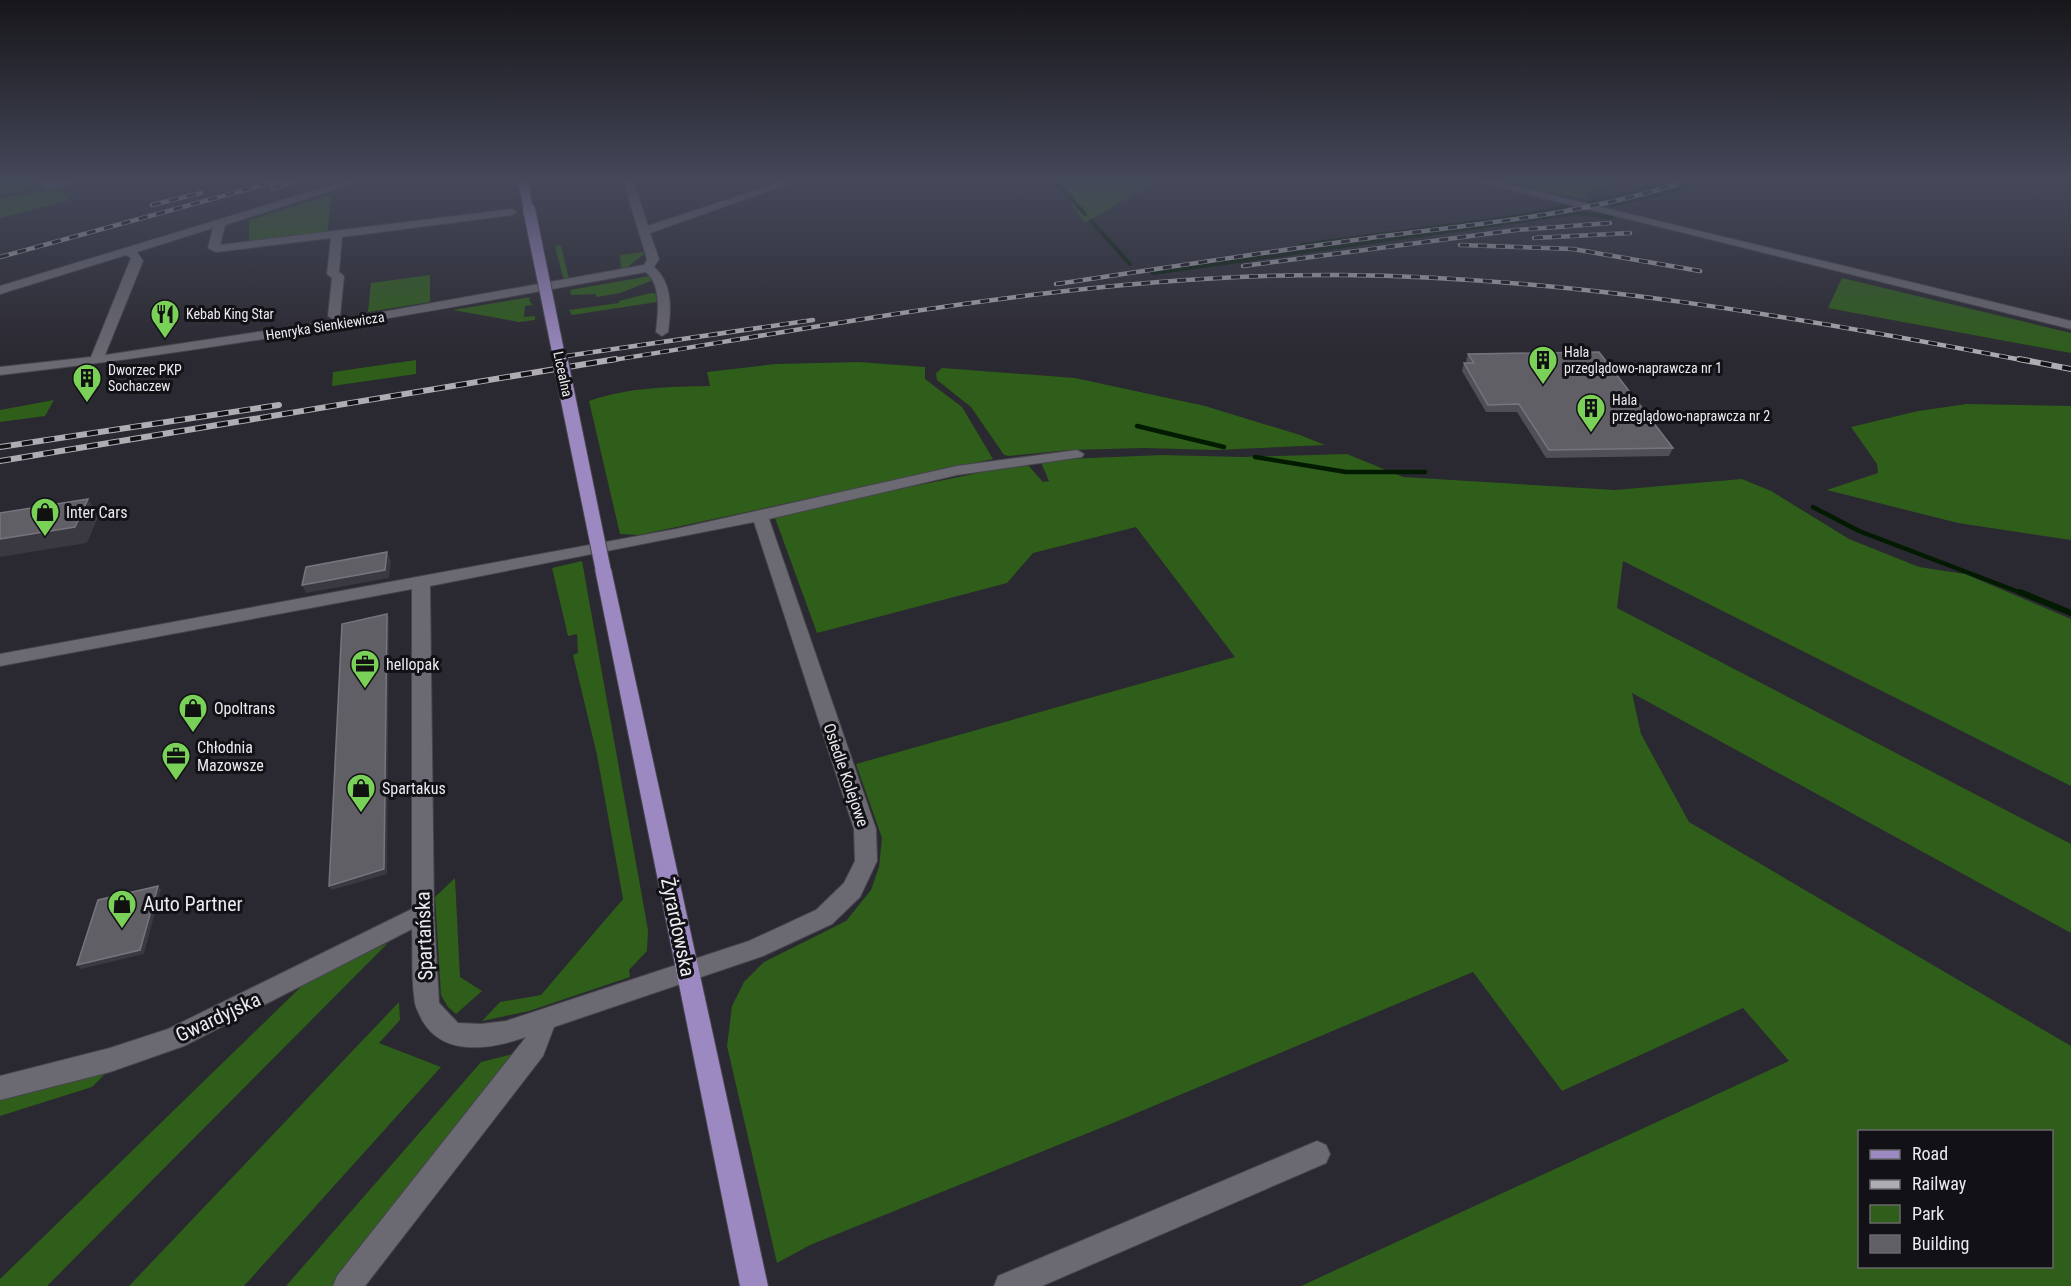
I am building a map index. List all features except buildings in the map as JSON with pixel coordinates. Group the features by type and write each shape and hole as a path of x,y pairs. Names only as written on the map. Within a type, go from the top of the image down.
{"main road":[{"name":"Licealna","path":"533,240 603,569"},
{"name":"Żyrardowska","path":"603,569 754,1286"}],"street":[{"path":"0,291 165,240"},
{"path":"216,240 214,248 216,249 288,240"},
{"path":"334,316 338,276 333,274 336,240"},
{"name":"Licealna","path":"532,240 540,289"},
{"path":"647,240 653,259 648,268 655,273 665,309 662,332"},
{"path":"1722,240 2071,325"},
{"path":"96,361 137,261 136,256 128,251"},
{"name":"Henryka Sienkiewicza","path":"0,371 96,361 338,324 648,268"},
{"path":"0,660 620,544 760,516 894,483 1031,457 1077,454"},
{"name":"Osiedle Kolejowe","path":"688,973 755,950 824,918 852,890 866,861 865,829 760,516"},
{"name":"Spartańska","path":"421,582 423,914 427,1005 443,1028 453,1035 470,1038 506,1032 688,973"},
{"name":"Gwardyjska","path":"0,1088 118,1057 174,1038 265,995 369,937 423,914"},
{"path":"347,1286 534,1048 544,1020"},
{"path":"1008,1286 1317,1154"}],"green space":[{"path":"249,240 272,240 249,243"},
{"path":"561,245 569,279 621,269 620,255 644,252 644,254 624,270 564,281 555,246"},
{"path":"430,275 430,302 368,312 371,283"},
{"path":"650,276 651,281 620,293 597,297 595,294 571,295 570,290"},
{"path":"1842,278 2071,333 2071,353 1828,308"},
{"path":"651,293 656,294 657,302 572,315 569,310 619,303 619,301"},
{"path":"531,297 529,299 532,305 525,306 524,317 535,316 535,320 519,322 453,310"},
{"path":"416,360 416,374 332,386 333,372"},
{"path":"859,362 925,367 925,379 962,407 993,459 639,535 620,534 589,401 634,390 710,386 707,372 776,364"},
{"path":"942,368 1075,378 1205,406 1325,445 1215,450 1144,448 1070,450 1004,455 971,407 937,380 936,373"},
{"path":"54,400 45,416 0,422 0,410"},
{"path":"1967,404 2071,406 2071,540 1958,523 1827,490 1878,473 1877,464 1851,427 1918,411"},
{"path":"1347,454 1403,477 1615,490 1742,479 1771,491 1849,539 1919,567 1965,574 2071,619 2071,786 1623,561 1617,608 2071,844 2071,933 1632,693 1641,734 1689,822 2071,1046 2071,1286 1301,1286 1789,1061 1743,1008 1562,1091 1473,972 1113,1123 810,1245 777,1263 727,1046 732,1006 744,982 764,962 846,921 871,890 879,867 882,838 856,764 1235,657 1136,527 1033,553 1007,583 817,633 774,515 1026,463 1043,482 1049,481 1040,460 1163,455 1241,457"},
{"path":"582,561 648,930 647,951 629,970 630,977 529,1011 482,1021 500,1002 541,995 623,899 597,755 573,655 578,653 577,634 568,636 552,568"},
{"path":"455,878 460,977 482,991 456,1014 448,1007 441,995 435,897"},
{"path":"388,943 47,1286 0,1286 0,1279 309,979"},
{"path":"399,1002 400,1020 379,1043 441,1067 244,1286 129,1286"},
{"path":"521,1052 342,1286 286,1286 481,1062"},
{"path":"110,1069 92,1087 0,1116 0,1098"}],"waterway":[{"path":"1108,240 1130,264"},
{"path":"1301,245 1339,240"},
{"path":"1153,273 1386,240"},
{"path":"1137,426 1224,447"},
{"path":"1255,457 1346,472 1425,472"},
{"path":"1813,507 1859,531 2024,594"},
{"path":"2020,592 2071,613"}],"railway":[{"path":"0,257 62,240"},
{"path":"1056,284 1354,240"},
{"path":"1243,266 1440,240"},
{"path":"1460,245 1573,249 1700,271"},
{"path":"607,361 881,316 1065,291 1158,282 1342,275 1515,283 1601,292 1772,315 2027,361"},
{"path":"566,356 813,320"},
{"path":"0,461 616,359"},
{"path":"2019,359 2071,369"},
{"path":"0,447 279,405"}],"place":[{"name":"Kebab King Star","path":"165,340"},
{"name":"Hala przeglądowo-naprawcza nr 1","path":"1543,386"},
{"name":"Dworzec PKP Sochaczew","path":"87,404"},
{"name":"Hala przeglądowo-naprawcza nr 2","path":"1591,434"},
{"name":"Inter Cars","path":"45,538"},
{"name":"hellopak","path":"365,690"},
{"name":"Opoltrans","path":"193,734"},
{"name":"Chłodnia Mazowsze","path":"176,782"},
{"name":"Spartakus","path":"361,814"},
{"name":"Auto Partner","path":"122,930"}]}
